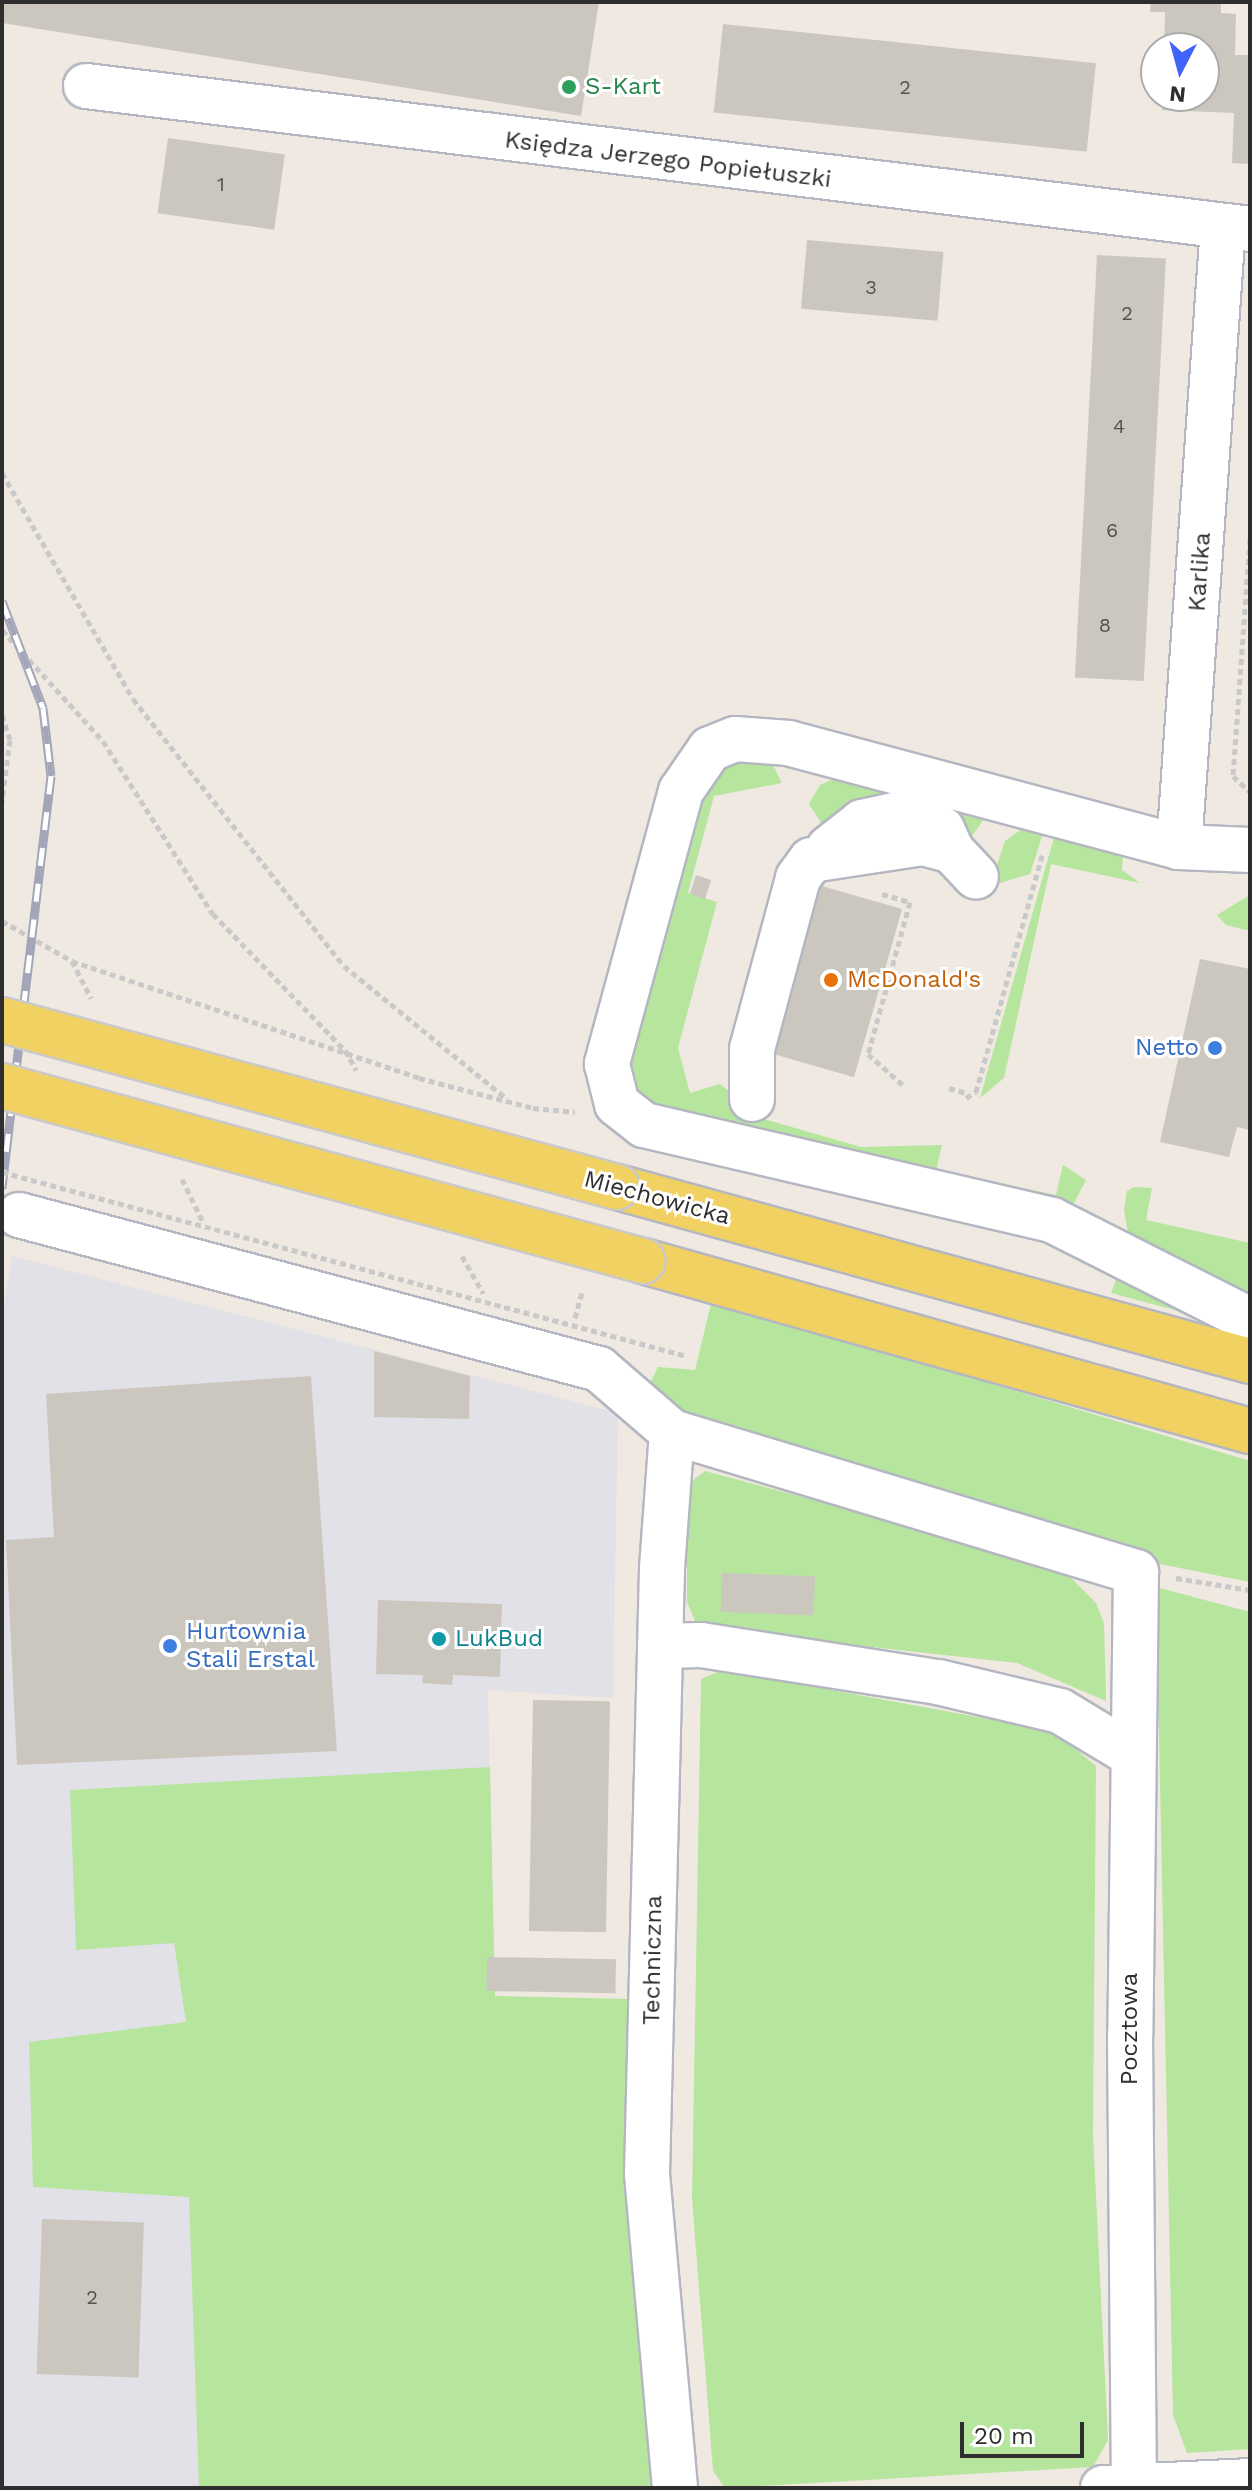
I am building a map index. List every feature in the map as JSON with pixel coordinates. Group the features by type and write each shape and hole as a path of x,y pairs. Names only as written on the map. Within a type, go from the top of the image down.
{"main road":[{"name":"Miechowicka","path":"2,1020 1250,1361"},
{"path":"2,1086 1250,1431"}],"street":[{"name":"Księdza Jerzego Popiełuszki","path":"86,86 1236,228"},
{"name":"Karlika","path":"1179,847 1236,228"},
{"path":"1250,850 1179,847 824,752 760,737 735,739 710,749 690,770 609,1046 609,1086 630,1117 667,1133 1052,1220 1250,1320"},
{"path":"752,1099 752,1049 798,878 862,822 908,812 942,829 964,864"},
{"path":"19,1215 599,1369 672,1432 1136,1572"},
{"name":"Techniczna","path":"672,1432 660,1646 647,2174 675,2488"},
{"name":"Pocztowa","path":"1119,2487 1136,1572"},
{"path":"660,1646 701,1645 938,1682 1060,1711 1133,1755"},
{"path":"1119,2487 1250,2481"}],"path":[{"path":"2,473 133,699 344,966 511,1102"},
{"path":"1250,539 1233,776 1250,792"},
{"path":"2,630 103,741 213,914 345,1050"},
{"path":"2,715 10,740 2,801"},
{"path":"949,1088 966,1095 976,1092 1045,846"},
{"path":"869,890 910,902 868,1054 904,1086"},
{"path":"2,921 72,961 511,1102 630,1117"},
{"path":"2,1172 687,1356"},
{"path":"1136,1572 1250,1590"}],"shaded area":[{"path":"12,1256 618,1413 613,1698 488,1690 498,2133 484,2288 510,2488 2,2488 2,1317"}],"green space":[{"path":"770,759 782,783 714,796 688,893 717,902 678,1048 690,1093 720,1084 764,1119 861,1147 942,1145 935,1175 672,1119 637,1097 626,1062 694,808 716,763"},
{"path":"838,777 985,814 984,819 969,840 829,835 809,804 820,785"},
{"path":"1022,829 1044,830 1030,874 990,886 1005,841"},
{"path":"1055,834 1123,854 1122,870 1140,883 1051,864 1004,1078 980,1098"},
{"path":"1250,895 1250,931 1226,925 1217,915"},
{"path":"1063,1165 1086,1180 1072,1207 980,1186 981,1179 1056,1195"},
{"path":"1134,1187 1152,1188 1146,1220 1250,1243 1250,1302 1129,1238 1124,1210 1127,1191"},
{"path":"1120,1269 1197,1316 1111,1293"},
{"path":"712,1300 1250,1461 1250,1582 1145,1561 715,1438 648,1387 658,1367 695,1370"},
{"path":"705,1471 1058,1565 1096,1603 1104,1623 1106,1701 1017,1663 698,1628 687,1602 687,1485"},
{"path":"1156,1587 1250,1612 1250,2449 1187,2453 1173,2415"},
{"path":"722,1670 1053,1731 1096,1766 1093,2135 1108,2440 1093,2467 725,2488 713,2471 692,2198 701,1679"},
{"path":"490,1767 495,1996 627,1999 632,2240 651,2487 199,2488 189,2197 33,2187 29,2042 186,2022 174,1943 76,1950 70,1790"}],"building":[{"path":"2,2 599,2 581,116 2,23"},
{"path":"1151,2 1221,2 1221,13 1236,14 1235,55 1250,55 1250,164 1232,163 1234,113 1210,112 1220,112 1220,32 1164,32 1165,12 1150,12"},
{"path":"723,24 1096,63 1087,152 714,113"},
{"path":"168,138 285,154 274,230 157,213"},
{"path":"807,240 943,252 937,321 801,309"},
{"path":"1097,255 1166,259 1144,681 1075,677"},
{"path":"696,875 711,880 705,899 690,894"},
{"name":"McDonald's","path":"808,882 902,909 854,1077 760,1050"},
{"name":"Netto","path":"1200,959 1250,969 1250,1130 1237,1127 1229,1157 1160,1142"},
{"path":"374,1351 470,1376 469,1419 374,1417"},
{"name":"Hurtownia Stali Erstal","path":"311,1376 337,1751 17,1765 6,1540 54,1537 46,1394"},
{"path":"722,1573 815,1576 814,1615 721,1612"},
{"name":"LukBud","path":"378,1600 502,1604 500,1677 453,1675 452,1685 422,1683 423,1675 376,1674"},
{"path":"533,1700 610,1701 606,1932 529,1931"},
{"path":"487,1957 616,1959 615,1993 486,1991"},
{"path":"42,2219 144,2223 139,2377 37,2374"}],"railway":[{"path":"2,601 43,708 51,776 2,1188"}],"place":[{"name":"S-Kart","path":"569,87"},
{"name":"McDonald's","path":"831,980"},
{"name":"Netto","path":"1215,1048"},
{"name":"LukBud","path":"439,1639"},
{"name":"Hurtownia Stali Erstal","path":"170,1646"}]}
